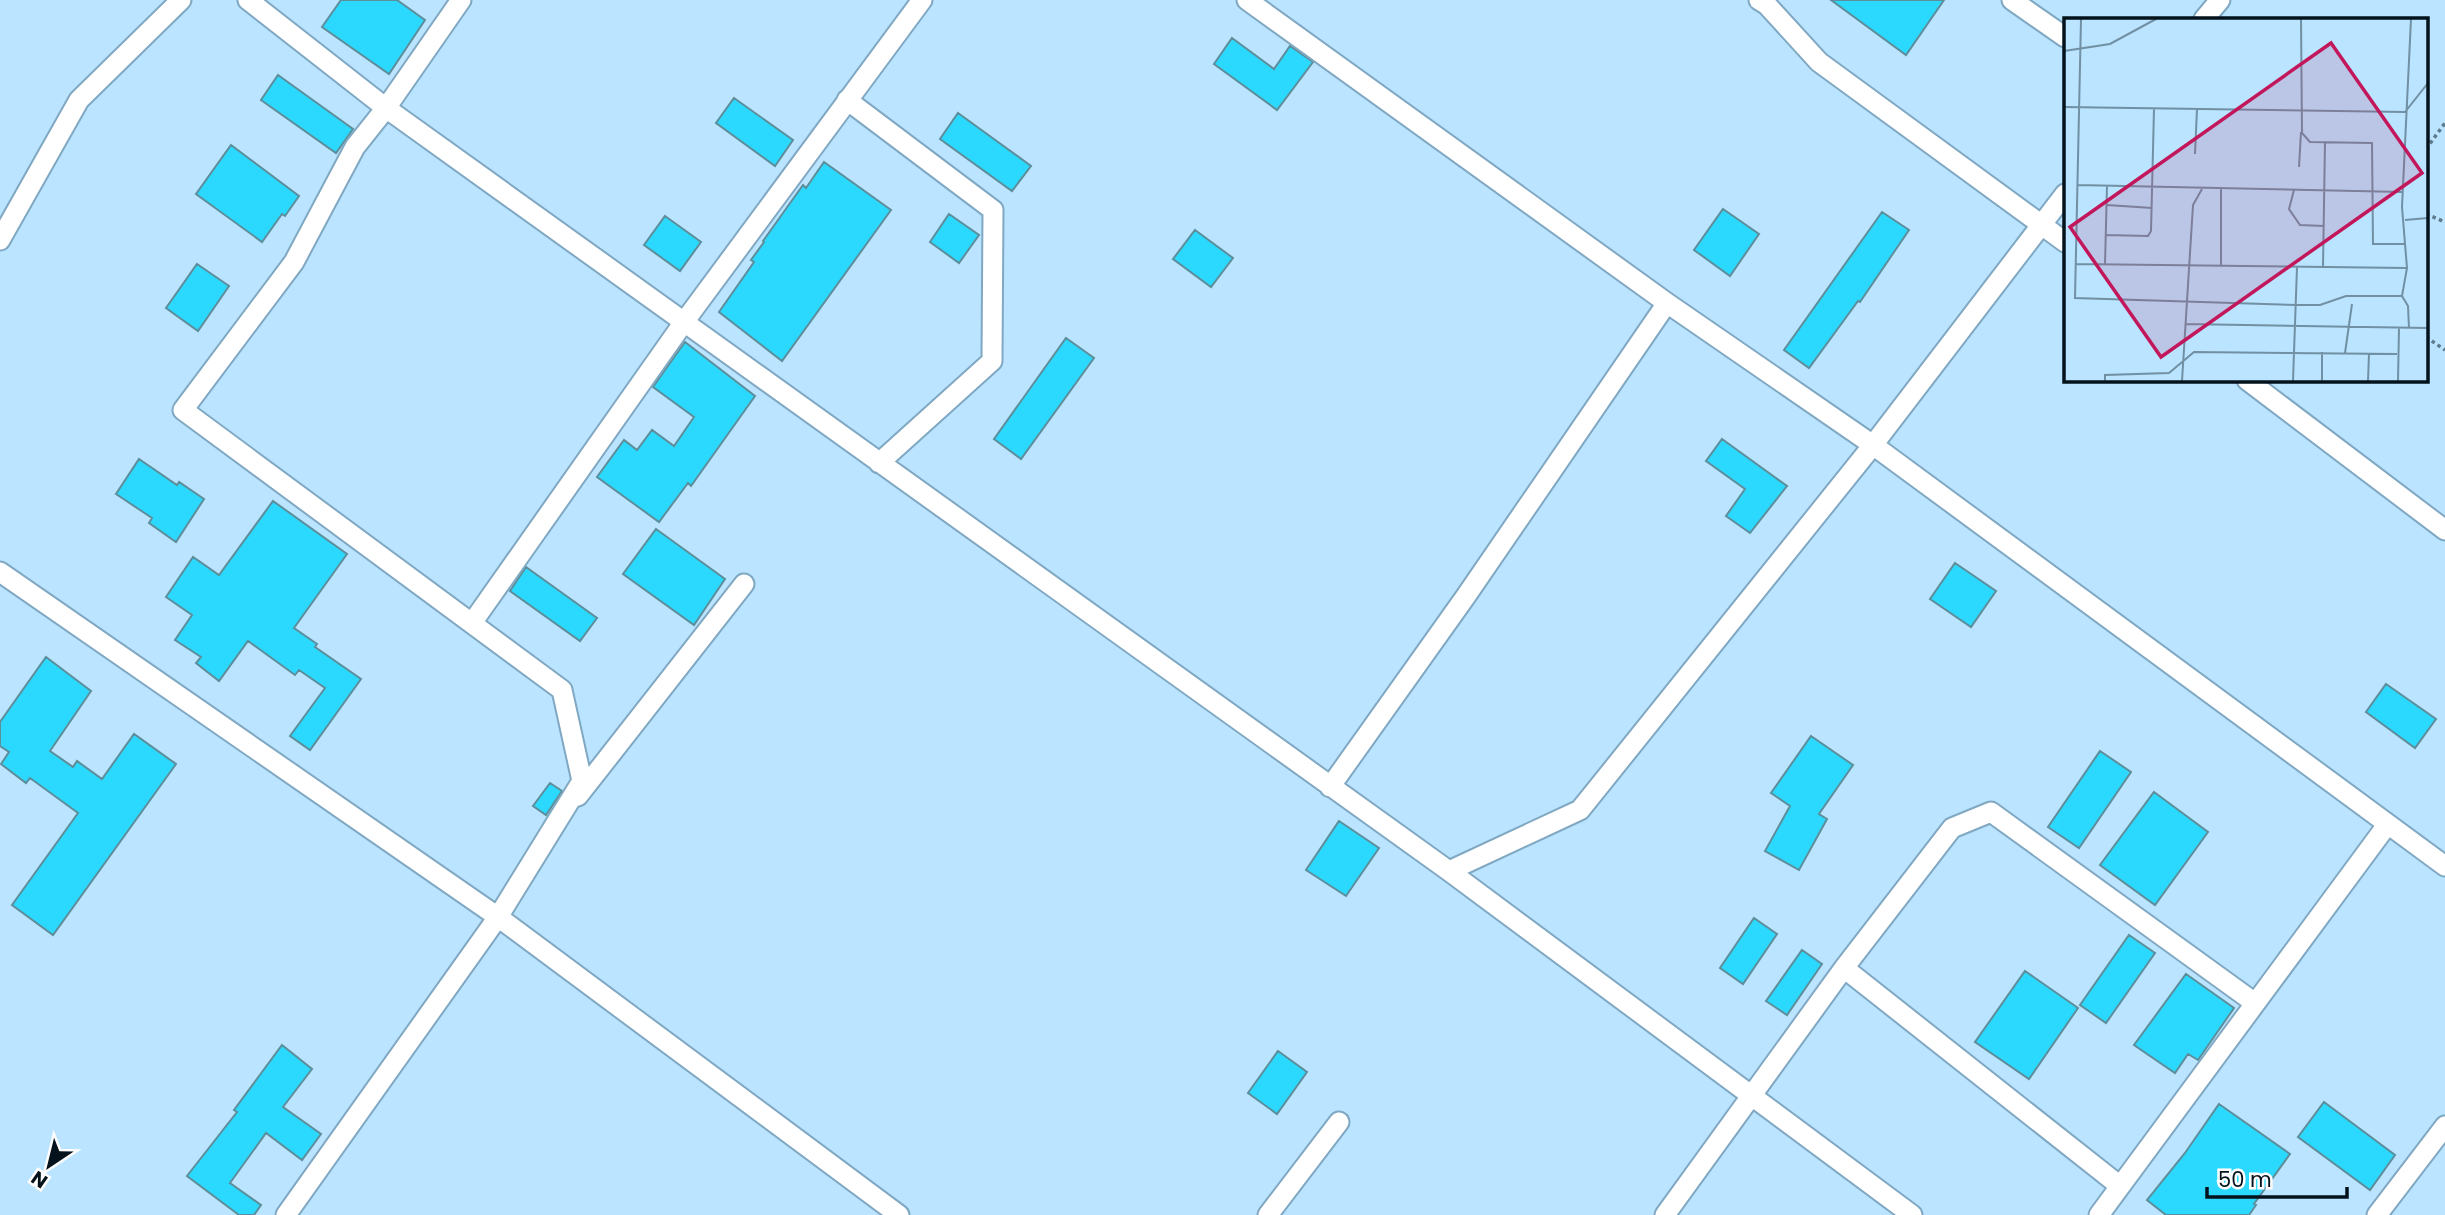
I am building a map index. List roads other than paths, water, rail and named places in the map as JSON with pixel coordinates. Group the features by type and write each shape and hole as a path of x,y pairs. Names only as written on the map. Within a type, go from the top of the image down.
{"street":[{"path":"0,240 79,100 181,0"},
{"path":"248,0 386,108 1449,871 1912,1215"},
{"path":"286,1215 498,917 582,780 562,690 183,410 294,262 355,147 386,108 461,0"},
{"path":"472,623 684,322 922,0"},
{"path":"1247,0 1667,303 1872,445 2445,866"},
{"path":"1759,0 1767,5 1819,62 2064,241"},
{"path":"2012,0 2064,36"},
{"path":"2205,18 2220,0"},
{"path":"847,100 993,210 992,361 879,463"},
{"path":"1449,871 1580,810 1872,445 2064,195"},
{"path":"1330,788 1458,608 1667,303"},
{"path":"2250,382 2445,530"},
{"path":"0,572 498,917 899,1215"},
{"path":"558,821 744,584"},
{"path":"1665,1215 1844,968 1952,828 1991,812 2255,1003"},
{"path":"2099,1215 2387,825"},
{"path":"1844,968 2120,1186"},
{"path":"1268,1215 1339,1122"},
{"path":"2377,1215 2445,1126"}]}
